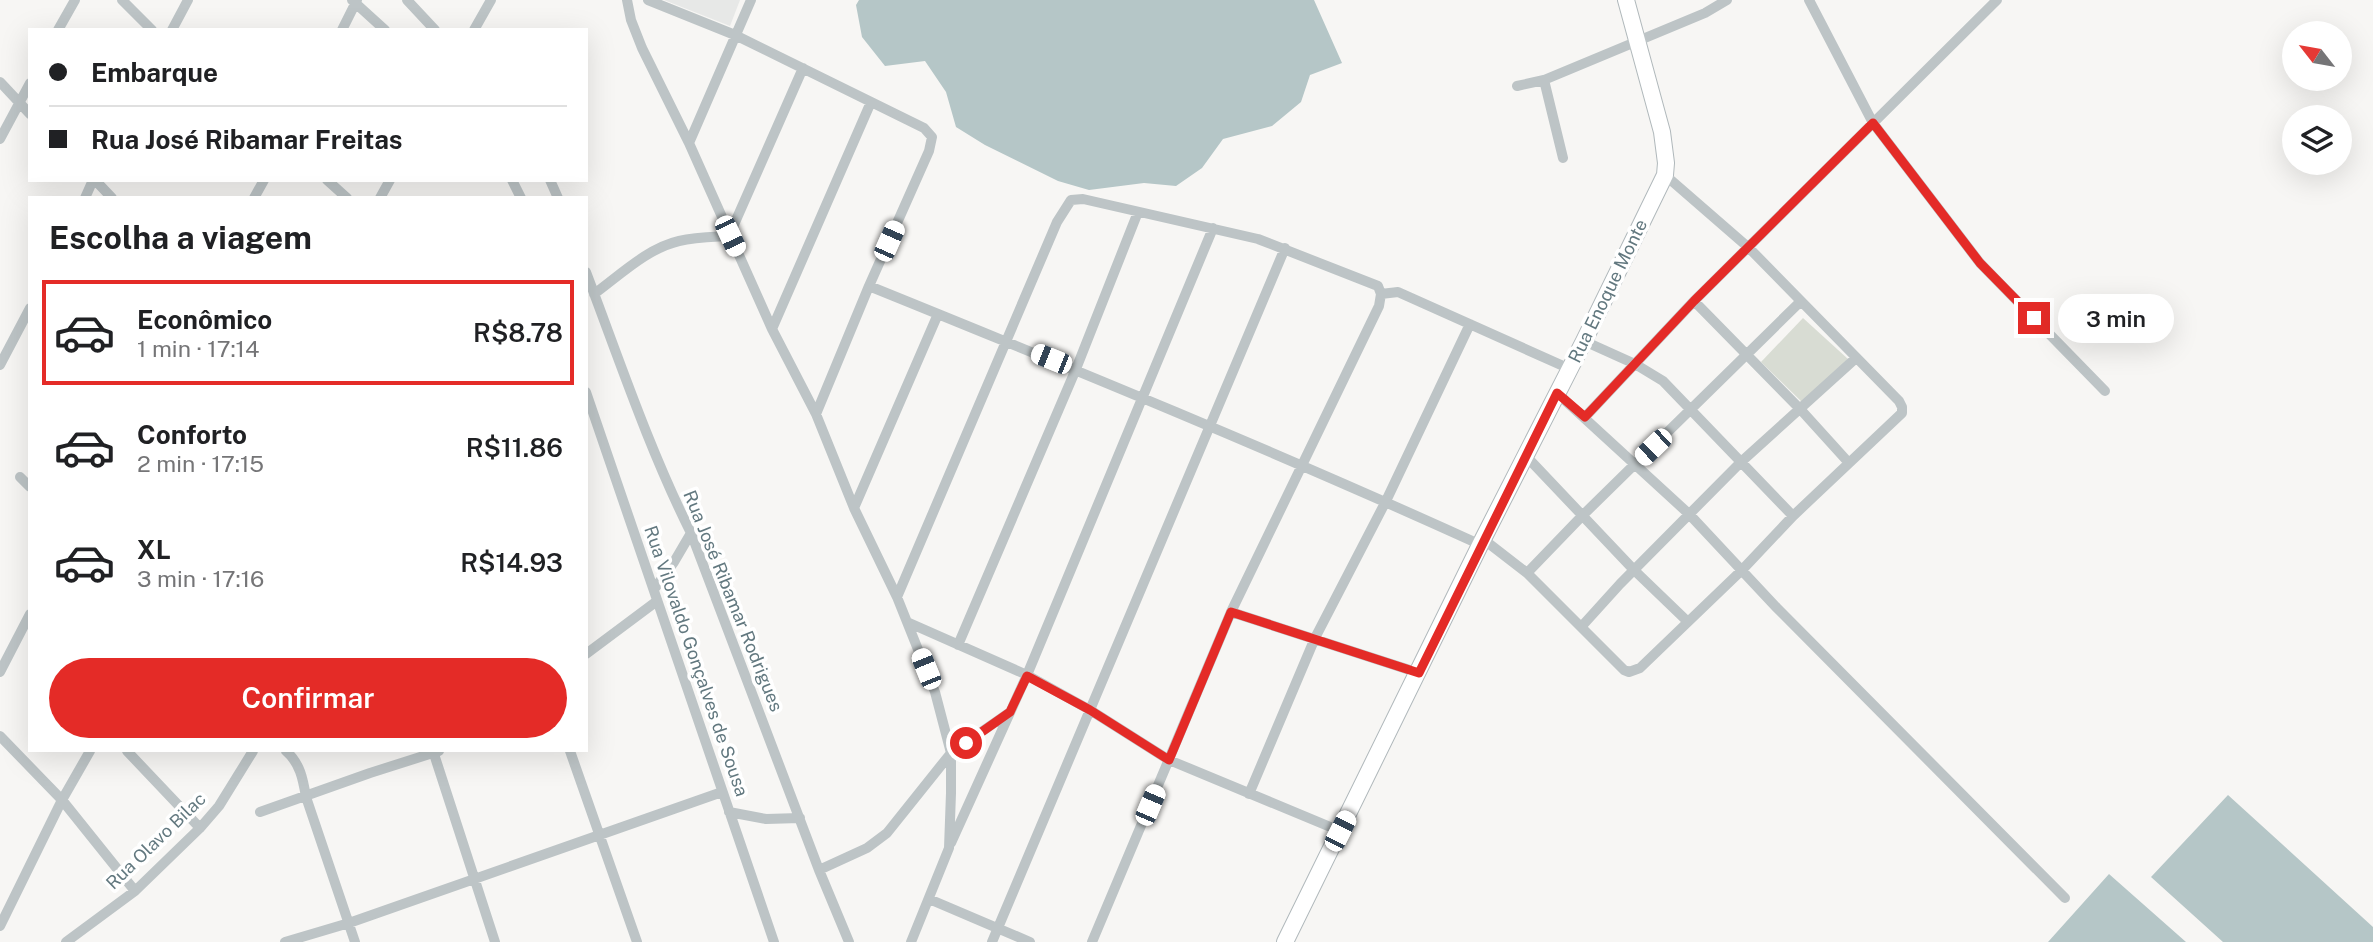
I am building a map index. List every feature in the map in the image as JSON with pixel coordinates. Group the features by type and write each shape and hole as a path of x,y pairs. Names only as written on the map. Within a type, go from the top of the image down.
{"main road":[{"name":"Rua Enoque Monte","path":"1285,942 1665,175 1662,132 1626,0"}],"street":[{"path":"59,28 75,0"},
{"path":"122,0 150,28"},
{"path":"173,28 188,0"},
{"path":"407,0 433,28"},
{"path":"475,28 491,0"},
{"path":"627,0 631,20 642,48 689,143 772,329 816,414 854,509 897,597 935,692 951,753 948,848"},
{"path":"648,0 735,35 930,132 932,142 816,414"},
{"path":"689,143 751,0"},
{"path":"1517,86 1544,80 1704,13 1727,0"},
{"path":"1809,0 1873,123 1980,263 2105,391"},
{"path":"1585,417 1694,301 1997,0"},
{"path":"343,28 355,1 383,28"},
{"path":"730,236 803,68"},
{"path":"1544,80 1563,158"},
{"path":"0,82 28,112"},
{"path":"0,139 28,87"},
{"path":"772,329 871,102"},
{"path":"869,286 1076,369 1482,542 1527,573 1629,672 1640,668 1742,570 1793,516 1899,416 1902,410 1899,401 1749,248 1665,175"},
{"path":"96,182 110,196"},
{"path":"329,182 346,196"},
{"path":"897,597 1057,222 1071,201 1083,199 1258,239 1374,283 1381,293 1379,306 1231,612 1093,942"},
{"path":"958,645 1076,369 1138,212"},
{"path":"911,942 948,848 1027,676 1213,228"},
{"path":"594,294 654,251 667,245 688,239 730,236"},
{"path":"992,942 1285,248"},
{"name":"Rua José Ribamar Rodrigues","path":"588,278 641,417 691,533 849,942"},
{"path":"1381,293 1398,292 1570,369"},
{"path":"1694,301 1849,463"},
{"path":"1527,573 1800,302"},
{"path":"0,370 0,365 28,312"},
{"path":"854,509 938,314"},
{"path":"1249,794 1315,638 1386,502 1470,324"},
{"path":"1584,341 1635,364 1663,381 1793,516"},
{"path":"1582,626 1741,462 1856,358"},
{"path":"1557,393 1689,514 1777,608 2064,898"},
{"name":"Rua Vilovaldo Gonçalves de Sousa","path":"588,398 774,942"},
{"path":"588,428 594,418"},
{"path":"1526,456 1634,570 1687,621"},
{"path":"20,477 28,484"},
{"path":"655,588 691,533"},
{"path":"588,653 657,601"},
{"path":"1231,612 1419,673"},
{"path":"0,672 28,618"},
{"path":"907,622 1027,676 1090,710 1169,760 1340,831"},
{"path":"819,870 867,848 887,833 951,753 1010,712"},
{"path":"0,736 62,800 135,891"},
{"path":"0,926 62,800 89,752"},
{"path":"128,752 200,828"},
{"name":"Rua Olavo Bilac","path":"66,942 135,891 200,828 219,806 252,752"},
{"path":"570,752 637,942"},
{"path":"260,813 370,773 437,753 473,880 495,942"},
{"path":"289,754 303,778 306,797 355,942"},
{"path":"285,942 349,923 722,792"},
{"path":"729,812 766,819 800,818"},
{"path":"929,899 1030,942"}],"shaded area":[{"path":"664,0 740,0 730,26"},
{"path":"859,0 1314,0 1342,63 1310,75 1301,102 1272,126 1223,139 1202,168 1176,186 1144,183 1089,190 1058,181 985,145 956,127 946,92 925,61 885,66 862,37 856,5"},
{"path":"1803,318 1848,359 1804,404 1761,362"},
{"path":"2228,795 2373,927 2373,942 2223,942 2151,877"},
{"path":"2109,874 2186,942 2048,942"}],"route":[{"path":"966,743 1010,712 1027,676 1090,710 1169,760 1231,612 1419,673 1557,393 1585,417 1694,301 1873,123 1980,263 2034,318"}]}
